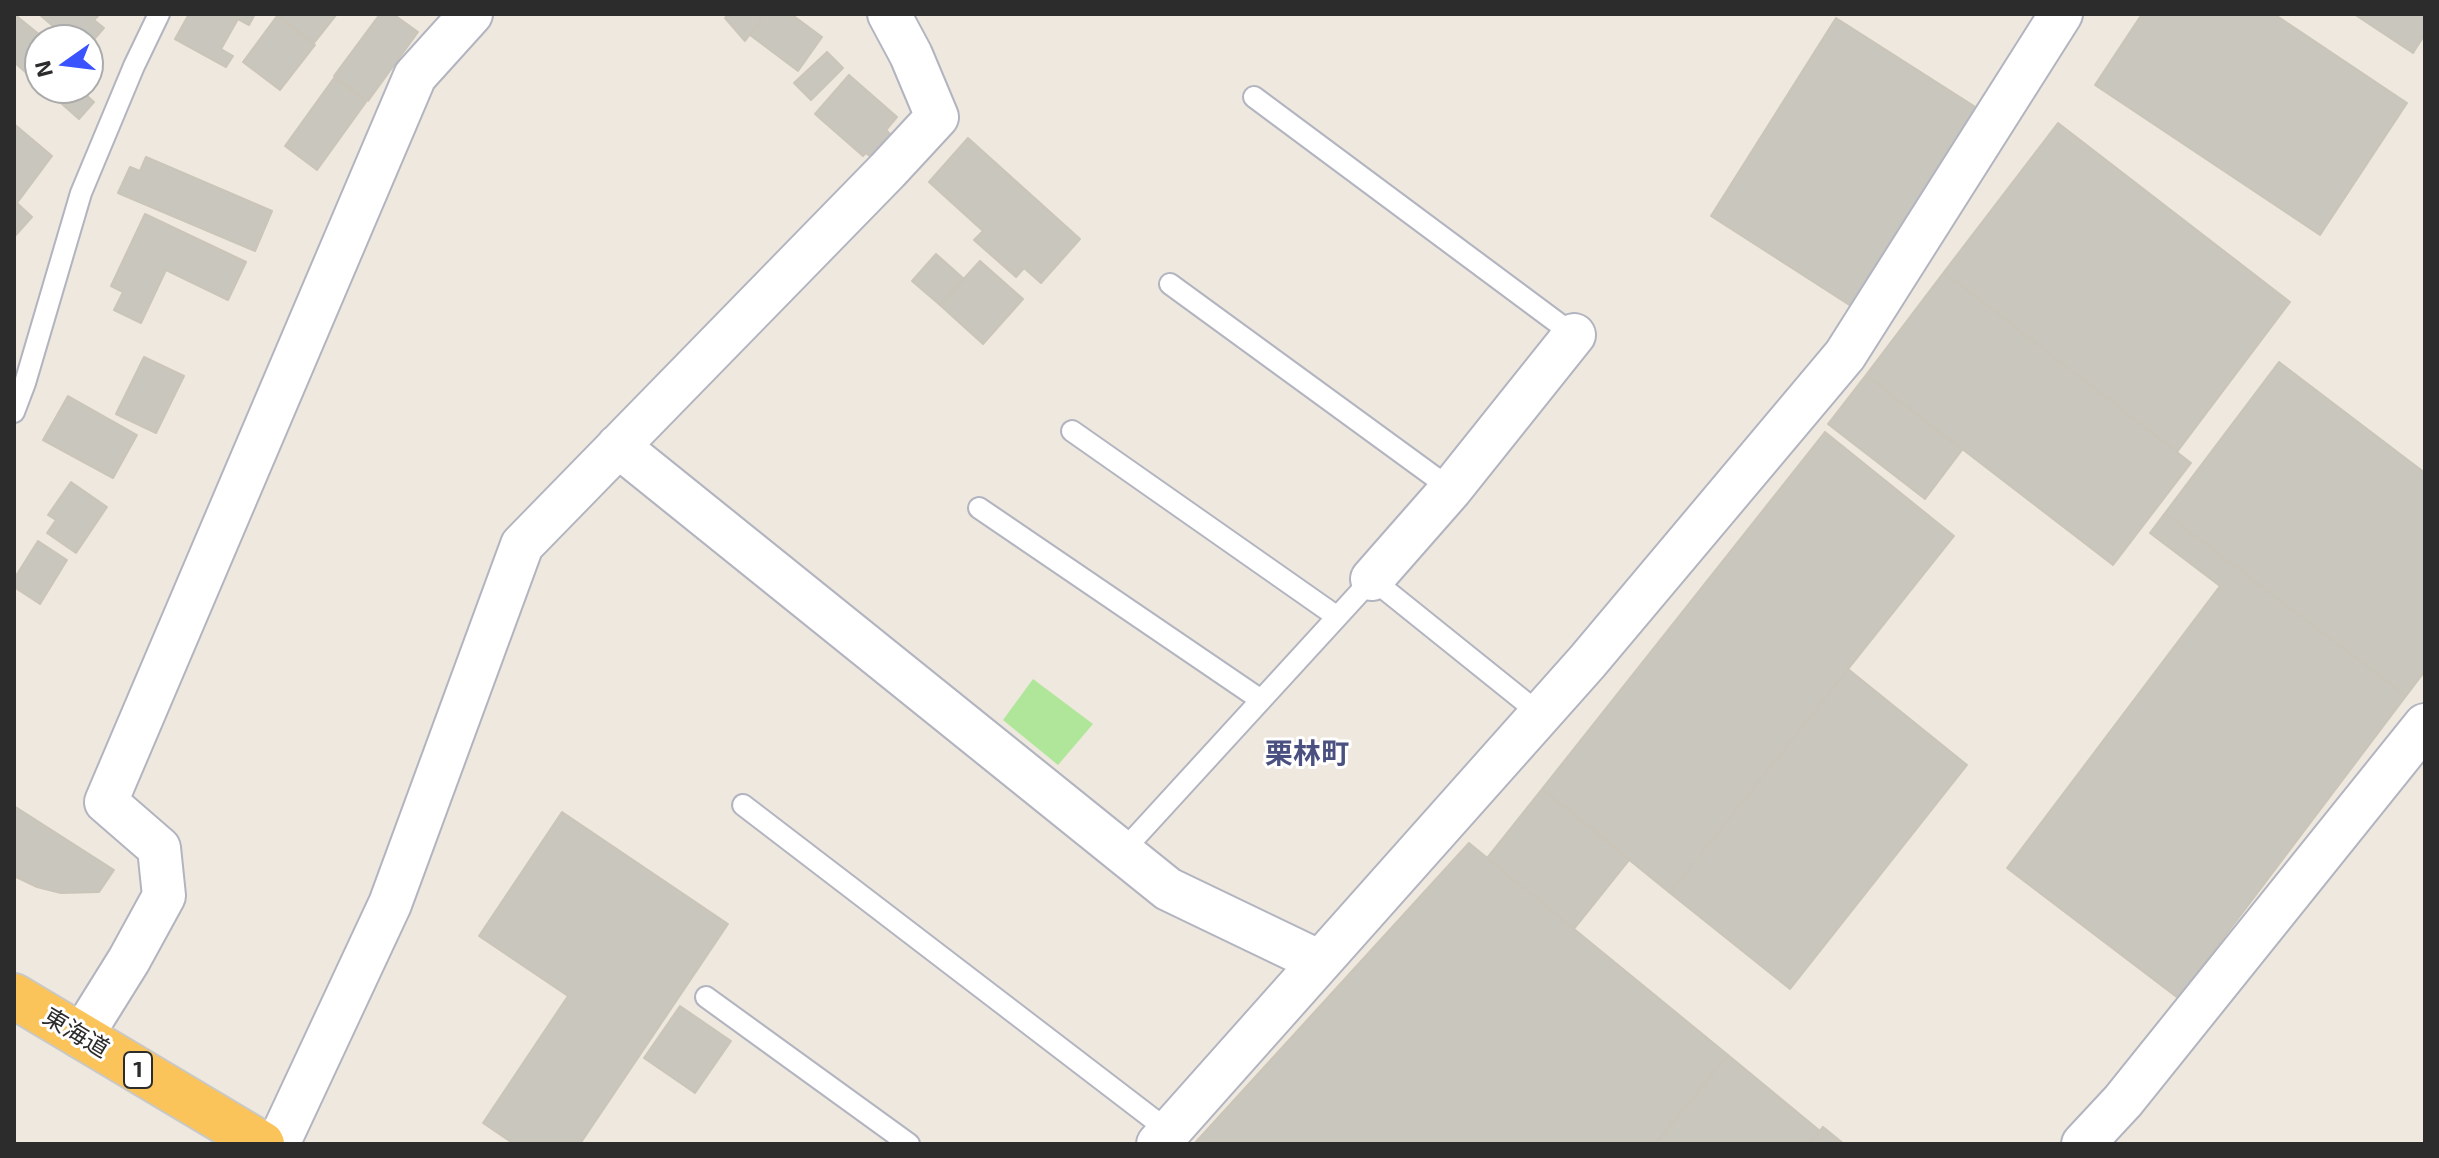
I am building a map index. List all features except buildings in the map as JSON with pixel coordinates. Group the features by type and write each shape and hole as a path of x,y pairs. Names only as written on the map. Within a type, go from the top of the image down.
{"highway":[{"name":"東海道","path":"14,996 262,1144"}],"street":[{"path":"278,1144 390,904 522,545 937,117 911,55 889,14"},
{"path":"1164,1138 1540,714 1845,355 2061,14"},
{"path":"81,1037 164,896 159,848 106,802 415,76 454,19"},
{"path":"1372,579 1451,489 1574,335"},
{"path":"618,446 1168,889 1320,962"},
{"path":"2083,1144 2123,1101 2425,725"}],"lane":[{"path":"14,412 81,193 159,14"},
{"path":"1254,97 1574,335"},
{"path":"1170,284 1451,489"},
{"path":"1072,431 1336,616"},
{"path":"979,508 1261,700"},
{"path":"1122,852 1372,579 1540,714"},
{"path":"743,805 1164,1138"},
{"path":"706,997 909,1144"}],"green space":[{"path":"1033,679 1093,724 1058,765 1003,720"}],"district":[{"name":"栗林町","path":"1307,754"}]}
